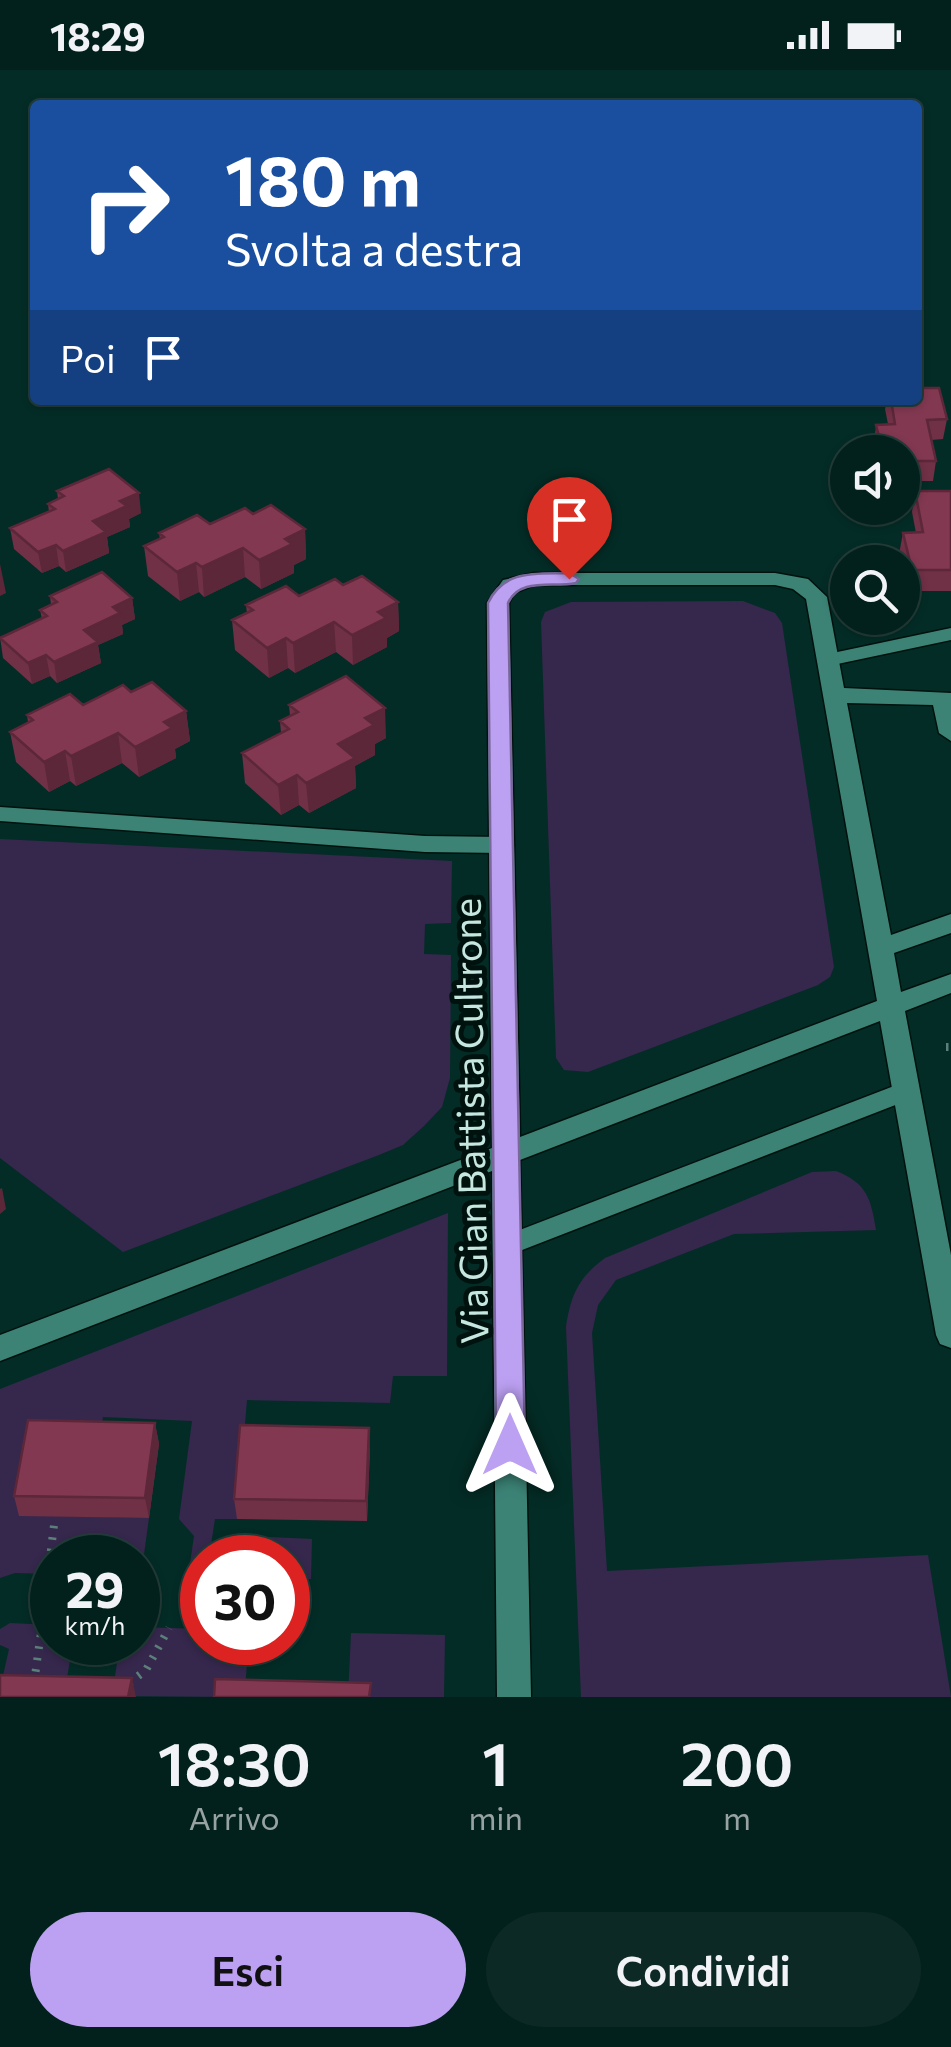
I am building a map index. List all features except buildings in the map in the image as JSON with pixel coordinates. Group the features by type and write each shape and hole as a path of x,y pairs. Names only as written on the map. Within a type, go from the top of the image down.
{"street":[{"name":"Via Gian Battista Cultrone","path":"514,1697 498,603 504,589 534,579 775,579 810,590 818,605 828,660"},
{"path":"828,660 951,1335"},
{"path":"835,695 942,698 951,733"},
{"path":"880,948 951,923"},
{"path":"0,1348 951,982"}],"lane":[{"path":"828,660 951,634"},
{"path":"0,814 503,846"},
{"path":"508,1245 906,1090"}],"path":[{"path":"53,1535 55,1517"},
{"path":"123,1688 146,1670 169,1628"},
{"path":"32,1695 36,1665"}],"shaded area":[{"path":"743,601 775,613 782,623 834,967 830,977 818,985 588,1072 564,1070 556,1058 541,622 545,612 571,602"},
{"path":"0,839 452,861 451,923 425,924 424,954 451,955 450,1078 442,1107 403,1145 123,1252 0,1158"},
{"path":"836,1171 855,1181 866,1193 876,1230 734,1234 616,1280 598,1305 592,1333 607,1571 928,1555 951,1697 581,1697 566,1327 577,1288 605,1258 812,1172"},
{"path":"448,1213 447,1376 393,1376 390,1403 247,1400 237,1519 215,1519 212,1535 193,1535 179,1519 192,1421 103,1417 99,1442 19,1515 149,1518 147,1535 30,1535 30,1573 0,1578 0,1389"},
{"path":"10,1623 30,1624 30,1665 69,1665 64,1695 0,1689 9,1649 0,1645 0,1629"},
{"path":"160,1628 180,1628 180,1665 247,1665 244,1697 112,1696 117,1665 160,1665"},
{"path":"351,1633 445,1635 444,1697 348,1697"}],"route":[{"path":"510,1445 498,603 504,589 523,580 569,579"}]}
